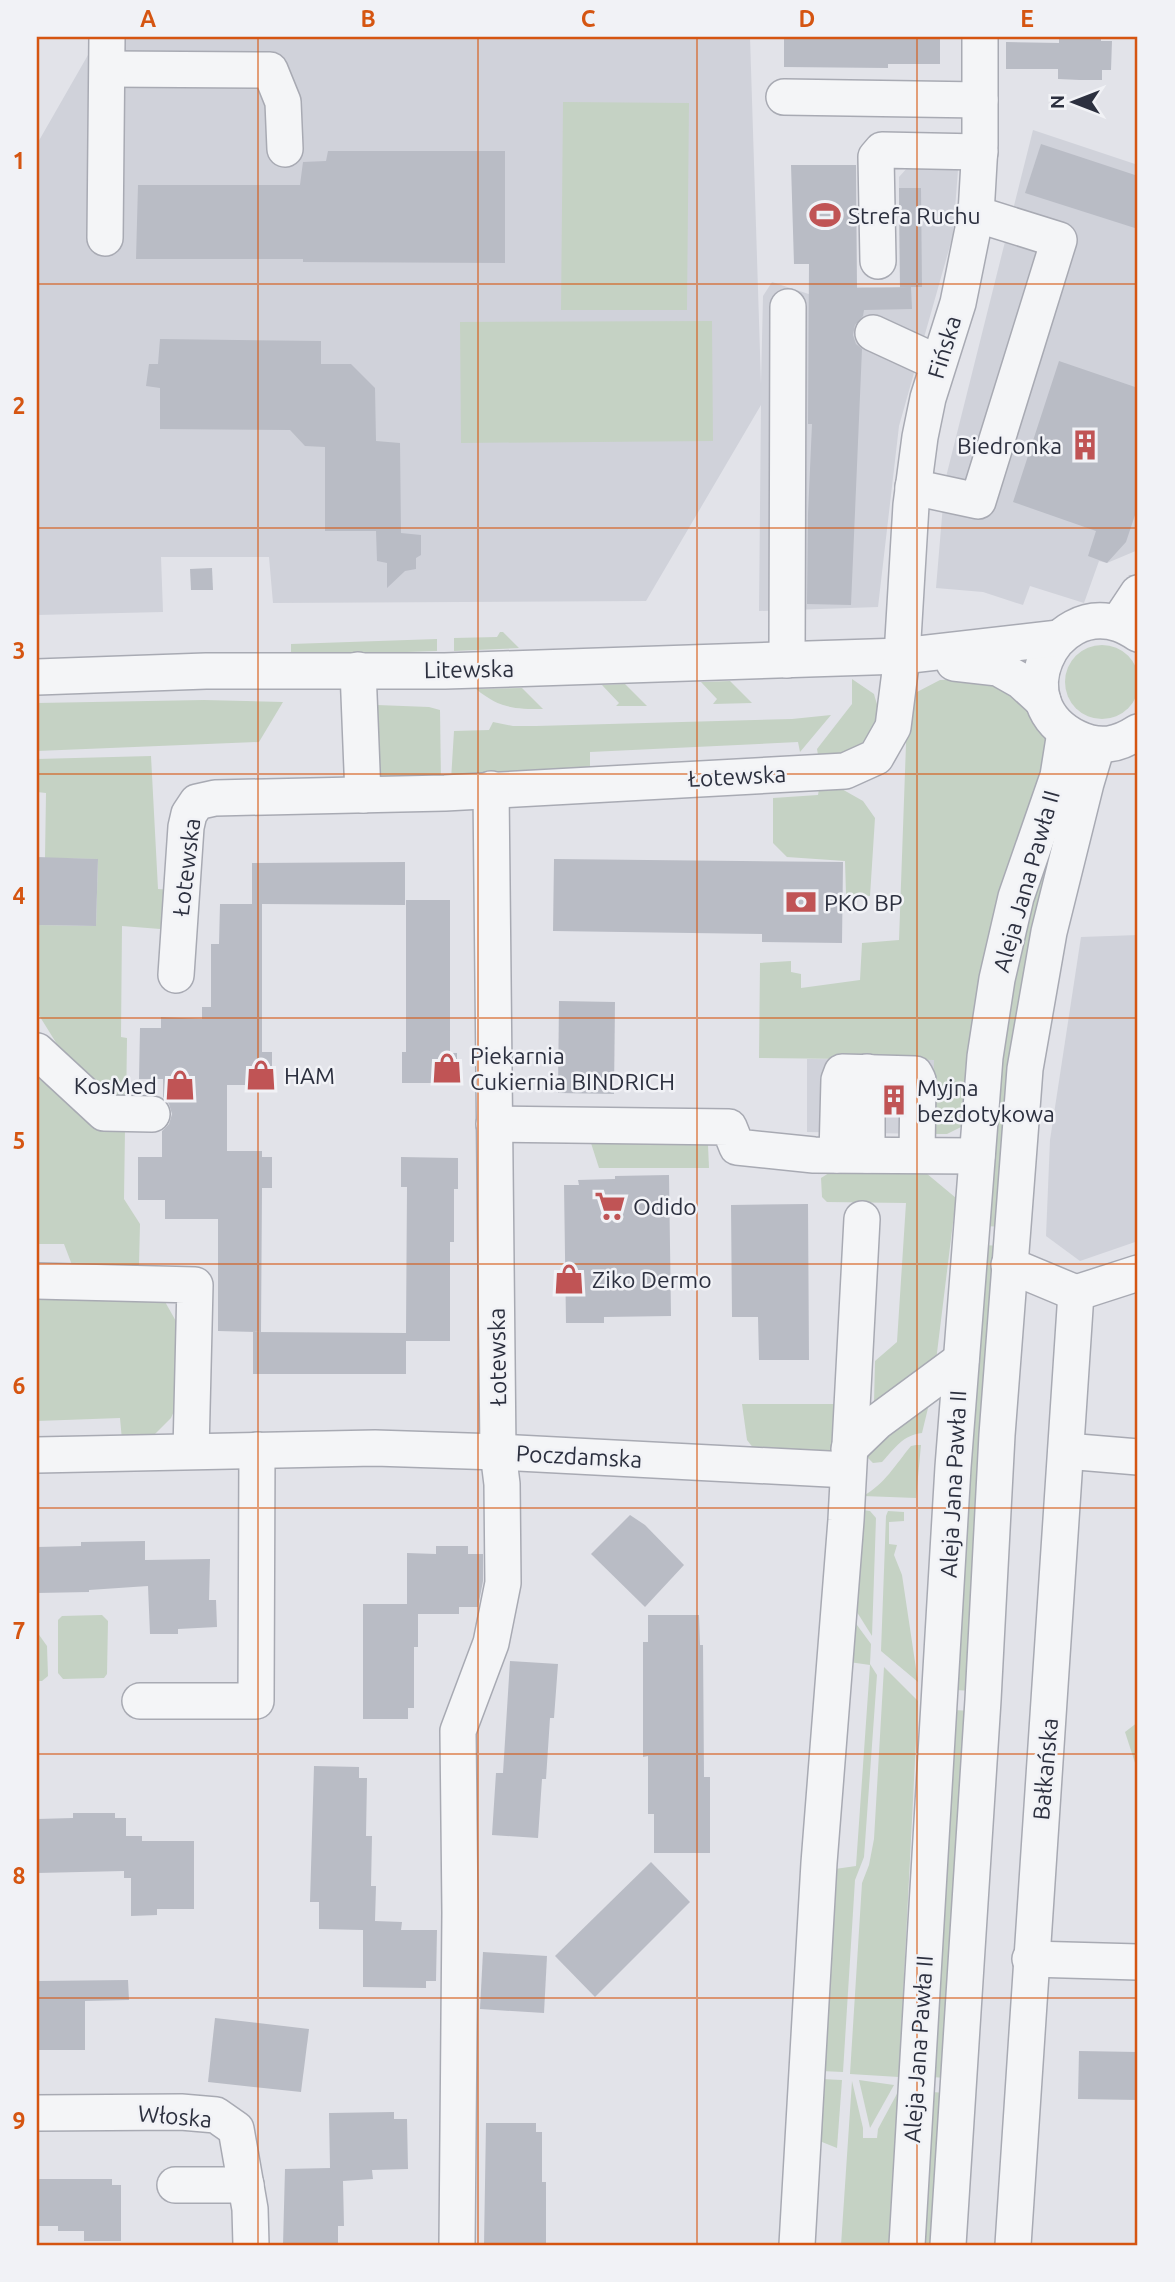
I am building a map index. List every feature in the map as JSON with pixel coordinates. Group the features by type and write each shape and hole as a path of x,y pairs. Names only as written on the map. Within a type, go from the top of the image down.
{"street":[{"name":"Fińska","path":"902,656 913,487 920,437 938,363 958,303 976,214 980,152 980,37"},
{"path":"105,238 108,53 270,70 283,102 285,149"},
{"path":"784,97 980,100"},
{"path":"878,261 876,157 882,150 980,152"},
{"path":"913,487 978,501 1059,240 976,214"},
{"path":"787,660 788,307"},
{"path":"873,333 938,363"},
{"path":"1128,628 1138,593"},
{"name":"Litewska","path":"37,677 206,671 445,671 902,656 1059,638 1077,626 1097,621 1128,628"},
{"path":"1043,701 1040,677 1047,654 1059,638"},
{"name":"Litewska","path":"902,656 998,668 1021,681 1043,701 1053,722 1065,732"},
{"name":"Łotewska","path":"176,975 186,827 189,814 197,802 215,798 363,795 845,771 876,757 893,727 902,656"},
{"path":"358,670 363,795"},
{"path":"1065,732 1097,746 1126,740 1138,732"},
{"name":"Aleja Jana Pawła II","path":"907,2245 961,1360 985,1056 997,979 1016,897 1058,776 1065,732"},
{"name":"Aleja Jana Pawła II","path":"948,2245 1009,1265 1025,1069 1049,932 1097,746"},
{"name":"Łotewska","path":"491,789 498,1452"},
{"path":"37,1051 104,1113 152,1114"},
{"path":"842,1072 882,1072 879,1155 839,1080 842,1072"},
{"path":"494,1124 729,1127 737,1147 879,1155 977,1156"},
{"path":"797,2245 819,1863 849,1459 862,1219"},
{"path":"1009,1265 1076,1293 1138,1273"},
{"path":"37,1280 195,1285 191,1451"},
{"name":"Bałkańska","path":"1013,2245 1030,1959 1051,1703 1076,1293"},
{"path":"849,1459 877,1422 961,1360"},
{"path":"37,1455 375,1448 498,1452"},
{"path":"140,1701 256,1701 257,1450"},
{"path":"1066,1451 1138,1457"},
{"name":"Poczdamska","path":"457,2245 458,1731 491,1643 503,1583 502,1484 498,1452 849,1459"},
{"path":"1030,1959 1138,1962"},
{"name":"Włoska","path":"37,2113 181,2112 216,2115 236,2129 250,2208 251,2245"},
{"path":"175,2185 246,2185"}],"shaded area":[{"path":"115,37 750,37 761,384 763,296 772,282 830,301 831,286 900,288 899,177 908,167 958,170 953,235 899,426 878,607 759,611 761,405 646,601 273,603 269,557 161,557 163,612 37,615 37,144 88,55 108,55"},
{"path":"1033,130 1138,165 1138,550 1107,563 1099,561 1084,603 1030,586 1023,605 983,592 936,588 945,481"},
{"path":"1138,935 1138,1241 1080,1261 1046,1236 1050,1140 1081,937"},
{"path":"807,1059 935,1060 932,1134 807,1132"}],"green space":[{"path":"563,102 689,103 687,310 561,310"},
{"path":"712,321 713,441 461,443 460,322"},
{"path":"500,632 519,648 454,651 454,638 497,637"},
{"path":"437,639 437,651 291,656 291,644"},
{"path":"1095,645 1109,645 1123,651 1133,661 1139,682 1133,703 1123,713 1109,719 1095,719 1081,713 1071,703 1065,689 1065,675 1071,661 1081,651"},
{"path":"989,678 1034,706 1049,745 965,1125 947,1134 932,1134 934,1060 759,1058 760,963 791,961 791,972 801,974 801,988 860,980 862,943 899,940 907,716 917,692 940,680"},
{"path":"852,679 874,694 879,715 876,732 871,741 857,752 819,761 817,749 852,704"},
{"path":"730,681 752,703 713,704 717,699 701,682"},
{"path":"625,684 647,706 616,706 619,703 602,685"},
{"path":"522,688 543,709 507,706 476,689"},
{"path":"204,700 283,702 259,742 37,751 37,703"},
{"path":"377,705 429,707 440,710 441,781 383,781 377,775"},
{"path":"831,715 800,752 798,742 590,752 590,771 451,780 454,731 489,730 493,722 513,726 536,726 792,719"},
{"path":"151,756 158,889 174,890 173,930 122,926 121,1037 127,1038 126,1111 60,1049 37,1012 37,925 96,926 98,859 45,858 46,793 37,792 37,759"},
{"path":"840,788 863,801 875,818 870,896 846,894 845,861 787,857 773,843 773,798 818,795 819,789"},
{"path":"1059,811 1004,1227 985,1226 1010,978"},
{"path":"37,1061 125,1129 124,1199 140,1224 139,1265 72,1265 64,1244 37,1244"},
{"path":"703,1136 708,1145 709,1168 599,1168 590,1140"},
{"path":"829,1173 926,1173 956,1198 935,1369 874,1403 875,1361 897,1342 906,1203 827,1202 822,1197 821,1178"},
{"path":"983,1245 1001,1246 973,1691 955,1690"},
{"path":"37,1294 164,1300 177,1323 177,1404 171,1418 155,1434 139,1440 122,1440 120,1418 37,1421"},
{"path":"742,1404 845,1404 834,1450 824,1455 754,1449 747,1440"},
{"path":"926,1404 928,1408 922,1433 904,1439 882,1462 873,1463 868,1458 867,1447"},
{"path":"921,1445 916,1498 863,1496 884,1480 911,1446"},
{"path":"863,1510 870,1511 876,1518 872,1636 855,1609"},
{"path":"888,1511 904,1512 904,1521 889,1522 889,1544 897,1545 894,1555 902,1575 918,1682 881,1651"},
{"path":"102,1615 108,1621 107,1674 104,1678 63,1679 58,1673 58,1620 62,1616"},
{"path":"854,1621 871,1644 870,1664 877,1675 864,1857 855,1880 843,2072 821,2071 835,1869 856,1866 870,1665 849,1662"},
{"path":"37,1632 47,1646 48,1676 42,1681 37,1681"},
{"path":"884,1667 918,1701 899,2077 850,2074 862,1883 874,1839"},
{"path":"954,1710 971,1711 947,2078 931,2077"},
{"path":"1138,1722 1138,1772 1125,1732"},
{"path":"821,2079 842,2080 837,2148 817,2140"},
{"path":"859,2080 894,2085 870,2128"},
{"path":"852,2081 863,2138 877,2138 878,2129 899,2090 890,2245 841,2245"},
{"path":"932,2092 946,2093 937,2245 922,2245"}],"building":[{"path":"784,37 940,37 940,64 888,64 888,68 784,67"},
{"path":"1059,37 1101,37 1101,41 1112,41 1111,70 1102,70 1102,80 1080,80 1058,79 1058,69 1006,69 1006,42 1059,43"},
{"path":"1041,144 1138,176 1138,229 1025,193"},
{"path":"328,151 505,151 505,263 136,259 138,185 300,185 303,162 326,161"},
{"path":"791,165 856,165 857,288 911,287 912,309 864,310 863,316 855,325 853,335 856,344 862,349 851,605 807,604 812,424 808,424 809,264 794,264"},
{"path":"899,188 921,188 922,287 900,287"},
{"path":"160,339 321,341 321,364 351,364 375,388 376,441 400,443 401,533 421,535 421,555 416,558 416,569 405,571 387,588 387,563 377,561 376,531 325,531 325,447 305,446 290,430 160,429 160,388 146,386 149,364 158,364"},
{"name":"Biedronka","path":"1059,361 1138,388 1138,506 1126,542 1107,563 1088,556 1096,531 1013,502"},
{"path":"212,568 213,590 191,590 190,569"},
{"path":"37,857 98,859 96,926 37,925"},
{"path":"554,859 843,862 842,943 762,942 762,934 553,931"},
{"path":"405,862 405,905 262,904 262,1052 272,1052 272,1081 263,1081 263,1085 227,1085 227,1151 262,1151 262,1157 272,1157 272,1188 262,1188 261,1332 218,1331 218,1219 165,1219 165,1200 138,1200 138,1157 162,1157 162,1131 169,1124 172,1114 163,1097 163,1079 139,1079 140,1028 161,1028 161,1017 202,1019 202,1007 211,1007 211,944 219,944 220,904 252,904 252,863"},
{"path":"406,900 450,900 450,1053 457,1053 457,1083 402,1083 402,1052 406,1052"},
{"path":"559,1001 615,1002 614,1094 558,1093"},
{"path":"887,1093 898,1094 897,1115 887,1115"},
{"path":"401,1157 458,1158 458,1189 454,1189 454,1242 450,1242 450,1341 406,1341 406,1374 253,1374 253,1332 406,1333 407,1187 401,1187"},
{"path":"669,1175 671,1316 604,1317 604,1323 566,1323 564,1185 579,1185 578,1180 615,1179 615,1176"},
{"path":"808,1204 809,1360 759,1360 758,1317 732,1317 731,1205"},
{"path":"630,1515 645,1525 684,1565 645,1607 591,1554"},
{"path":"145,1541 145,1560 210,1559 209,1600 216,1600 217,1627 178,1629 178,1634 150,1634 148,1586 89,1592 37,1593 37,1547 81,1546 81,1542"},
{"path":"436,1546 468,1546 468,1554 483,1554 483,1581 478,1607 459,1607 459,1614 418,1614 418,1647 414,1647 414,1708 408,1708 408,1719 363,1719 363,1604 407,1604 407,1553 436,1554"},
{"path":"648,1615 699,1615 700,1645 703,1645 704,1777 710,1777 710,1853 654,1853 654,1814 648,1814 648,1756 643,1757 643,1642 648,1642"},
{"path":"510,1661 558,1664 554,1718 550,1718 546,1779 542,1779 538,1838 492,1835 496,1773 503,1773"},
{"path":"314,1766 359,1767 359,1778 367,1778 366,1836 372,1836 371,1886 376,1886 375,1921 402,1922 401,1930 437,1930 436,1981 426,1981 426,1988 363,1987 363,1930 319,1929 319,1902 310,1902"},
{"path":"73,1813 115,1813 115,1818 126,1818 126,1836 142,1836 142,1841 194,1841 194,1909 157,1909 157,1915 131,1916 131,1878 124,1878 124,1871 37,1873 37,1819 73,1818"},
{"path":"651,1862 690,1902 595,1997 555,1956"},
{"path":"483,1952 547,1956 544,2013 480,2009"},
{"path":"128,1980 129,2000 85,2001 85,2050 37,2050 37,1981"},
{"path":"215,2018 309,2029 301,2092 208,2082"},
{"path":"1079,2051 1138,2052 1138,2100 1078,2099"},
{"path":"394,2112 394,2119 407,2119 408,2169 372,2170 373,2179 343,2181 344,2226 338,2226 338,2245 283,2245 285,2169 330,2168 329,2113"},
{"path":"486,2123 536,2123 536,2132 542,2132 542,2182 546,2182 546,2245 484,2245"},
{"path":"37,2179 112,2179 112,2185 121,2185 121,2241 84,2241 84,2231 58,2231 58,2226 37,2226"}],"place":[{"name":"Strefa Ruchu","path":"825,215"},
{"name":"Biedronka","path":"1085,445"},
{"name":"PKO BP","path":"801,902"},
{"name":"Piekarnia Cukiernia BINDRICH","path":"447,1068"},
{"name":"HAM","path":"261,1075"},
{"name":"KosMed","path":"180,1085"},
{"name":"Myjna bezdotykowa","path":"894,1100"},
{"name":"Odido","path":"610,1206"},
{"name":"Ziko Dermo","path":"569,1279"}]}
